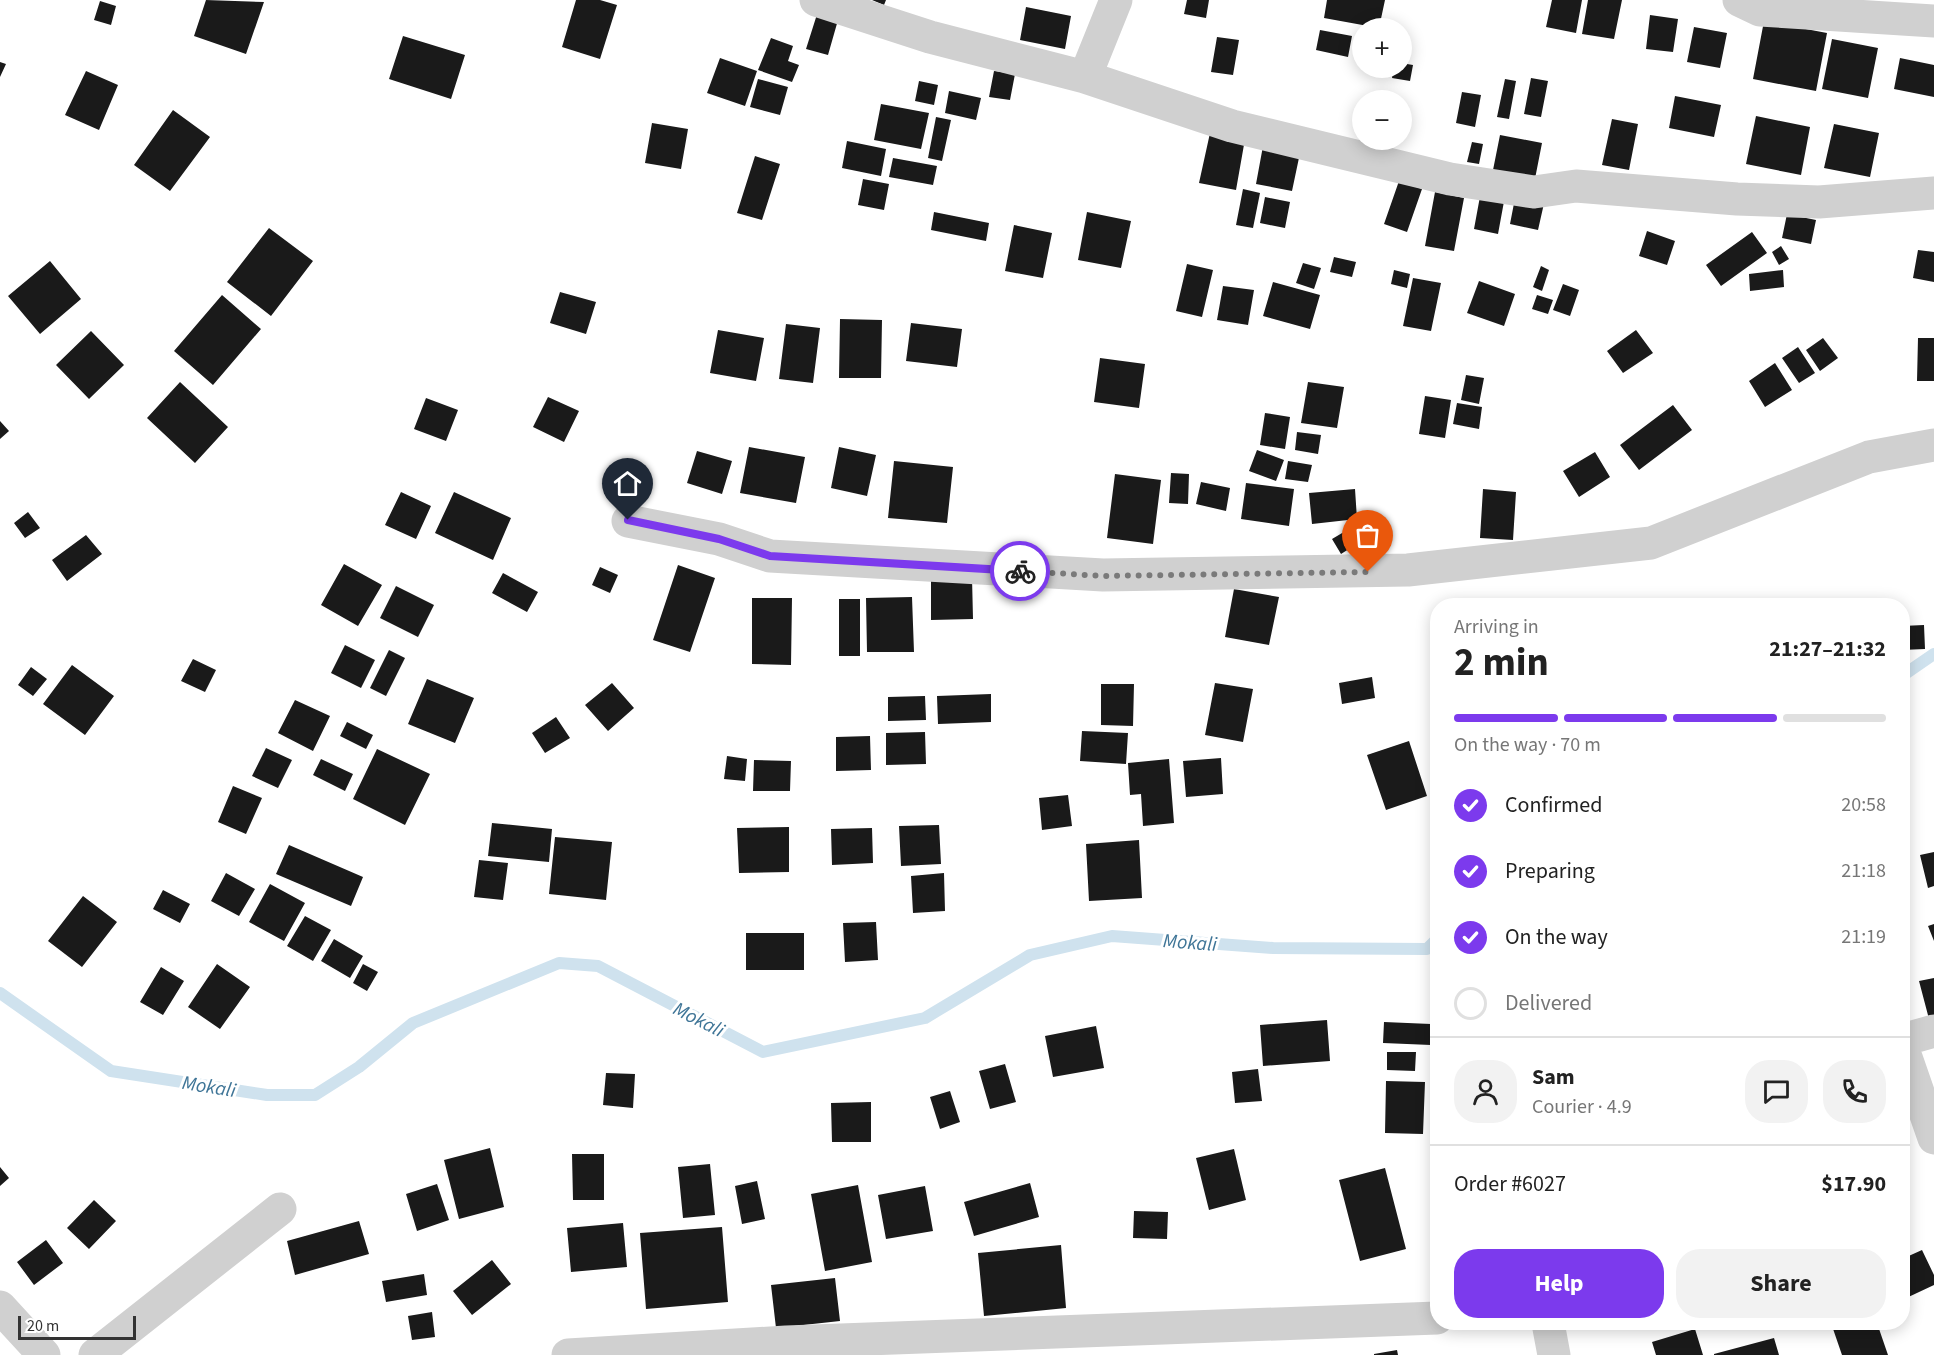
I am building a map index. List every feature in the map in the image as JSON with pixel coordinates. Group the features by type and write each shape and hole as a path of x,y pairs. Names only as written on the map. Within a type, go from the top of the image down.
{"street":[{"path":"816,0 930,37 1085,77 1232,126 1450,179 1534,192 1576,186 1737,199 1819,202 1934,193"},
{"path":"1085,77 1116,0"},
{"path":"1739,0 1760,10 1934,21"},
{"path":"628,520 719,539 770,556 1103,576 1408,570 1651,543 1869,457 1934,445"},
{"path":"1910,1038 1934,1031"},
{"path":"1910,1069 1934,1138"},
{"path":"96,1355 280,1209"},
{"path":"0,1307 44,1355"},
{"path":"582,1354 786,1342 1430,1318"},
{"path":"1549,1330 1554,1355"}],"building":[{"path":"206,0 264,2 246,54 194,36"},
{"path":"576,0 600,0 617,5 600,59 562,47"},
{"path":"872,0 886,0 884,5"},
{"path":"1187,0 1209,0 1206,18 1184,14"},
{"path":"1327,0 1385,0 1381,18 1352,18 1352,23 1324,18"},
{"path":"1552,0 1582,0 1576,33 1546,27"},
{"path":"1588,0 1622,0 1614,39 1582,34"},
{"path":"100,1 116,6 111,25 94,20"},
{"path":"1026,7 1071,16 1065,49 1020,40"},
{"path":"819,8 840,13 828,55 806,49"},
{"path":"1650,15 1678,19 1673,52 1646,49"},
{"path":"1764,21 1827,33 1816,91 1753,79"},
{"path":"1694,27 1727,33 1720,68 1687,62"},
{"path":"1320,30 1352,36 1348,57 1316,50"},
{"path":"403,36 465,55 451,99 389,79"},
{"path":"1217,37 1239,40 1233,75 1211,72"},
{"path":"771,38 793,46 788,61 799,65 792,82 758,70"},
{"path":"1832,39 1878,48 1868,98 1822,89"},
{"path":"720,58 757,71 745,106 707,93"},
{"path":"1900,58 1934,65 1934,97 1894,89"},
{"path":"0,62 6,64 0,77"},
{"path":"86,71 118,85 99,130 65,115"},
{"path":"994,71 1015,74 1010,100 989,97"},
{"path":"1392,78 1411,78 1410,81"},
{"path":"1531,78 1548,81 1541,117 1524,114"},
{"path":"758,79 788,87 780,115 750,107"},
{"path":"1505,79 1516,81 1509,119 1497,117"},
{"path":"919,81 938,85 934,105 915,101"},
{"path":"949,91 981,98 976,120 945,113"},
{"path":"1462,92 1481,95 1475,127 1456,123"},
{"path":"1675,96 1721,105 1714,137 1669,128"},
{"path":"881,104 929,113 921,149 874,140"},
{"path":"173,110 210,137 170,191 134,165"},
{"path":"1756,116 1810,127 1801,175 1746,164"},
{"path":"936,117 951,120 942,161 928,158"},
{"path":"1612,119 1638,124 1629,170 1602,165"},
{"path":"652,123 688,129 681,169 645,163"},
{"path":"1834,124 1879,133 1870,177 1824,168"},
{"path":"1210,133 1245,139 1236,190 1199,183"},
{"path":"1500,135 1542,143 1533,189 1491,180"},
{"path":"847,141 886,149 881,176 842,168"},
{"path":"1472,142 1483,144 1479,164 1467,162"},
{"path":"1263,146 1300,153 1292,191 1256,184"},
{"path":"755,156 780,164 762,220 737,213"},
{"path":"893,158 937,166 933,185 889,177"},
{"path":"863,179 889,184 884,210 858,205"},
{"path":"1399,181 1422,189 1407,232 1384,224"},
{"path":"1243,189 1260,193 1253,228 1236,225"},
{"path":"1481,191 1505,196 1498,234 1474,229"},
{"path":"1435,192 1464,198 1454,251 1425,246"},
{"path":"1516,193 1545,199 1538,230 1510,224"},
{"path":"1265,197 1290,202 1285,228 1260,223"},
{"path":"934,212 989,223 986,241 931,230"},
{"path":"1087,212 1131,221 1121,268 1078,260"},
{"path":"1787,214 1816,220 1811,244 1782,238"},
{"path":"1014,225 1052,233 1043,278 1005,271"},
{"path":"269,228 313,261 271,316 227,282"},
{"path":"1647,231 1675,241 1667,265 1639,256"},
{"path":"1752,232 1767,253 1721,286 1706,265"},
{"path":"1781,246 1789,259 1779,265 1772,252"},
{"path":"1918,250 1934,252 1934,282 1913,278"},
{"path":"1334,257 1356,262 1352,277 1330,272"},
{"path":"50,261 81,299 40,334 8,296"},
{"path":"1303,263 1321,268 1314,289 1296,283"},
{"path":"1187,264 1213,270 1202,317 1176,311"},
{"path":"1541,266 1549,270 1542,291 1533,287"},
{"path":"1394,270 1410,274 1407,288 1391,284"},
{"path":"1783,270 1784,287 1750,291 1749,274"},
{"path":"1413,278 1441,283 1431,331 1403,326"},
{"path":"1479,281 1515,294 1504,326 1467,313"},
{"path":"1273,282 1320,295 1310,329 1263,316"},
{"path":"1563,284 1579,290 1570,316 1553,310"},
{"path":"1223,286 1254,290 1248,325 1217,320"},
{"path":"560,292 596,302 586,334 550,323"},
{"path":"222,295 261,329 213,385 174,351"},
{"path":"1537,295 1553,300 1548,314 1532,309"},
{"path":"840,319 882,320 881,378 839,378"},
{"path":"911,323 962,329 957,367 906,361"},
{"path":"786,324 820,328 813,383 779,379"},
{"path":"718,330 764,338 756,381 710,373"},
{"path":"1636,330 1653,353 1623,373 1607,351"},
{"path":"91,331 124,365 89,399 56,365"},
{"path":"1823,338 1838,358 1820,371 1806,350"},
{"path":"1918,338 1934,338 1934,381 1917,381"},
{"path":"1798,347 1815,373 1799,383 1782,358"},
{"path":"1100,358 1145,364 1139,408 1094,402"},
{"path":"1775,363 1792,390 1765,407 1749,381"},
{"path":"1466,375 1484,378 1479,404 1461,400"},
{"path":"180,382 228,427 195,463 147,418"},
{"path":"1308,382 1344,387 1337,428 1301,423"},
{"path":"1425,396 1451,400 1445,438 1419,434"},
{"path":"548,397 579,411 564,442 533,427"},
{"path":"426,398 458,410 446,441 414,429"},
{"path":"1457,403 1482,407 1479,429 1453,424"},
{"path":"1673,405 1692,430 1639,470 1620,445"},
{"path":"1265,413 1290,417 1285,449 1260,445"},
{"path":"0,421 9,431 0,439"},
{"path":"1297,432 1321,435 1318,454 1295,450"},
{"path":"749,447 805,457 796,503 740,493"},
{"path":"839,447 876,455 867,496 831,488"},
{"path":"1257,450 1284,460 1276,481 1249,471"},
{"path":"697,451 732,461 722,494 687,483"},
{"path":"1595,452 1610,477 1579,497 1563,471"},
{"path":"894,461 953,467 947,523 888,518"},
{"path":"1288,461 1312,465 1308,482 1285,479"},
{"path":"1171,473 1189,474 1188,504 1169,503"},
{"path":"1115,474 1161,480 1153,544 1107,538"},
{"path":"1201,482 1230,488 1226,511 1196,504"},
{"path":"1246,483 1294,489 1289,526 1241,519"},
{"path":"1355,489 1357,519 1312,524 1309,493"},
{"path":"1483,489 1516,492 1513,540 1480,538"},
{"path":"401,492 431,506 416,539 385,525"},
{"path":"454,492 511,518 493,560 435,533"},
{"path":"28,512 40,528 25,538 14,523"},
{"path":"1354,526 1363,540 1341,554 1332,539"},
{"path":"86,535 102,554 67,581 52,560"},
{"path":"344,564 382,585 358,626 321,605"},
{"path":"678,565 715,578 690,652 653,640"},
{"path":"600,567 618,575 610,593 592,585"},
{"path":"503,573 538,592 527,612 492,593"},
{"path":"972,577 973,619 931,620 931,578"},
{"path":"396,586 434,605 418,637 380,618"},
{"path":"1234,589 1279,597 1269,645 1225,637"},
{"path":"912,597 914,652 867,652 866,598"},
{"path":"752,598 792,598 791,665 752,664"},
{"path":"839,599 860,599 860,656 839,656"},
{"path":"1924,625 1925,649 1910,650 1910,626"},
{"path":"345,645 375,660 361,688 331,673"},
{"path":"389,650 405,658 386,696 370,688"},
{"path":"193,659 216,670 205,692 181,681"},
{"path":"72,665 114,696 85,735 43,704"},
{"path":"31,667 47,679 33,696 18,685"},
{"path":"1372,677 1375,698 1342,704 1339,683"},
{"path":"427,679 474,698 455,743 408,724"},
{"path":"612,683 634,708 608,731 585,705"},
{"path":"1215,683 1253,689 1243,742 1205,735"},
{"path":"1101,684 1134,684 1133,726 1101,725"},
{"path":"991,694 991,722 938,724 937,696"},
{"path":"925,696 926,720 888,721 888,697"},
{"path":"295,700 330,716 313,751 278,733"},
{"path":"556,717 570,738 545,753 532,733"},
{"path":"347,722 373,735 366,749 340,736"},
{"path":"1082,731 1128,733 1126,764 1080,761"},
{"path":"925,732 926,764 886,765 886,733"},
{"path":"870,736 871,770 836,771 836,737"},
{"path":"1409,741 1427,796 1386,810 1367,755"},
{"path":"266,748 292,760 278,788 252,776"},
{"path":"377,749 430,774 405,825 353,799"},
{"path":"727,756 747,759 745,781 724,779"},
{"path":"1221,758 1223,794 1186,797 1183,761"},
{"path":"321,759 353,774 345,791 313,775"},
{"path":"1169,759 1174,823 1143,826 1141,794 1130,795 1128,763"},
{"path":"754,760 791,761 790,791 753,791"},
{"path":"233,786 262,798 246,834 218,822"},
{"path":"1068,795 1072,826 1042,830 1039,798"},
{"path":"492,823 552,829 549,862 488,856"},
{"path":"939,825 941,864 901,866 899,826"},
{"path":"789,827 789,872 739,873 737,828"},
{"path":"872,828 873,863 832,865 831,829"},
{"path":"555,837 612,842 606,900 549,894"},
{"path":"1139,840 1142,898 1089,901 1086,844"},
{"path":"289,845 363,877 351,906 276,874"},
{"path":"1934,852 1934,886 1928,888 1920,855"},
{"path":"479,860 508,863 503,900 474,897"},
{"path":"226,873 255,889 239,916 211,901"},
{"path":"944,873 945,911 913,913 911,876"},
{"path":"270,884 305,903 284,941 249,922"},
{"path":"163,890 190,904 180,923 153,909"},
{"path":"83,896 117,922 82,967 48,941"},
{"path":"305,916 331,930 313,961 287,946"},
{"path":"876,922 878,960 845,962 843,923"},
{"path":"1934,924 1934,941 1928,926"},
{"path":"746,933 804,933 804,970 746,970"},
{"path":"334,939 363,956 350,978 321,961"},
{"path":"217,964 250,987 220,1029 188,1007"},
{"path":"363,964 378,972 367,991 353,983"},
{"path":"161,967 184,981 163,1015 140,1002"},
{"path":"1934,978 1934,1017 1929,1019 1919,981"},
{"path":"1327,1020 1330,1061 1263,1066 1260,1025"},
{"path":"1384,1022 1430,1024 1430,1045 1383,1043"},
{"path":"1096,1026 1104,1068 1053,1077 1045,1036"},
{"path":"1387,1052 1416,1052 1415,1071 1387,1070"},
{"path":"1005,1064 1016,1102 990,1109 979,1071"},
{"path":"1258,1069 1262,1101 1235,1103 1232,1072"},
{"path":"606,1073 635,1074 633,1108 603,1105"},
{"path":"1386,1081 1425,1082 1423,1134 1385,1133"},
{"path":"950,1091 960,1122 940,1129 930,1097"},
{"path":"871,1102 871,1142 832,1142 831,1103"},
{"path":"490,1148 504,1207 459,1219 444,1160"},
{"path":"1234,1149 1246,1200 1209,1210 1196,1158"},
{"path":"572,1154 604,1154 604,1200 573,1200"},
{"path":"710,1164 715,1215 683,1218 678,1167"},
{"path":"0,1167 9,1178 0,1186"},
{"path":"1385,1168 1406,1249 1360,1261 1339,1180"},
{"path":"757,1181 765,1219 742,1224 735,1186"},
{"path":"1030,1183 1039,1217 974,1236 964,1202"},
{"path":"437,1184 449,1220 417,1231 406,1194"},
{"path":"858,1185 872,1262 825,1271 811,1194"},
{"path":"925,1186 933,1231 886,1239 878,1195"},
{"path":"94,1200 116,1221 89,1249 67,1228"},
{"path":"1134,1211 1168,1212 1167,1239 1133,1238"},
{"path":"359,1221 369,1254 295,1275 287,1241"},
{"path":"623,1223 627,1267 571,1272 567,1228"},
{"path":"722,1227 728,1302 646,1309 640,1233"},
{"path":"46,1240 63,1263 34,1285 17,1262"},
{"path":"1061,1245 1066,1308 984,1316 978,1253"},
{"path":"1922,1250 1934,1275 1934,1285 1910,1296 1910,1255"},
{"path":"492,1260 511,1284 472,1315 453,1291"},
{"path":"424,1274 427,1295 386,1302 382,1281"},
{"path":"835,1278 840,1321 776,1328 771,1285"},
{"path":"432,1312 435,1337 412,1340 408,1316"},
{"path":"1695,1330 1703,1355 1656,1355 1652,1342"},
{"path":"1833,1330 1879,1330 1888,1355 1842,1355"},
{"path":"1774,1338 1779,1355 1714,1355 1714,1354"},
{"path":"1397,1350 1398,1355 1374,1355 1374,1354"}],"waterway":[{"name":"Mokali","path":"1910,670 1934,654"},
{"name":"Mokali","path":"0,993 111,1071 267,1095 315,1095 359,1067 413,1023 559,963 598,966 763,1052 925,1018 1030,955 1112,936 1273,948 1427,949 1430,946"}],"way so far":[{"path":"1020,571 1103,576 1168,573 1368,572"}],"route":[{"path":"628,520 719,539 770,556 1020,571"}]}
